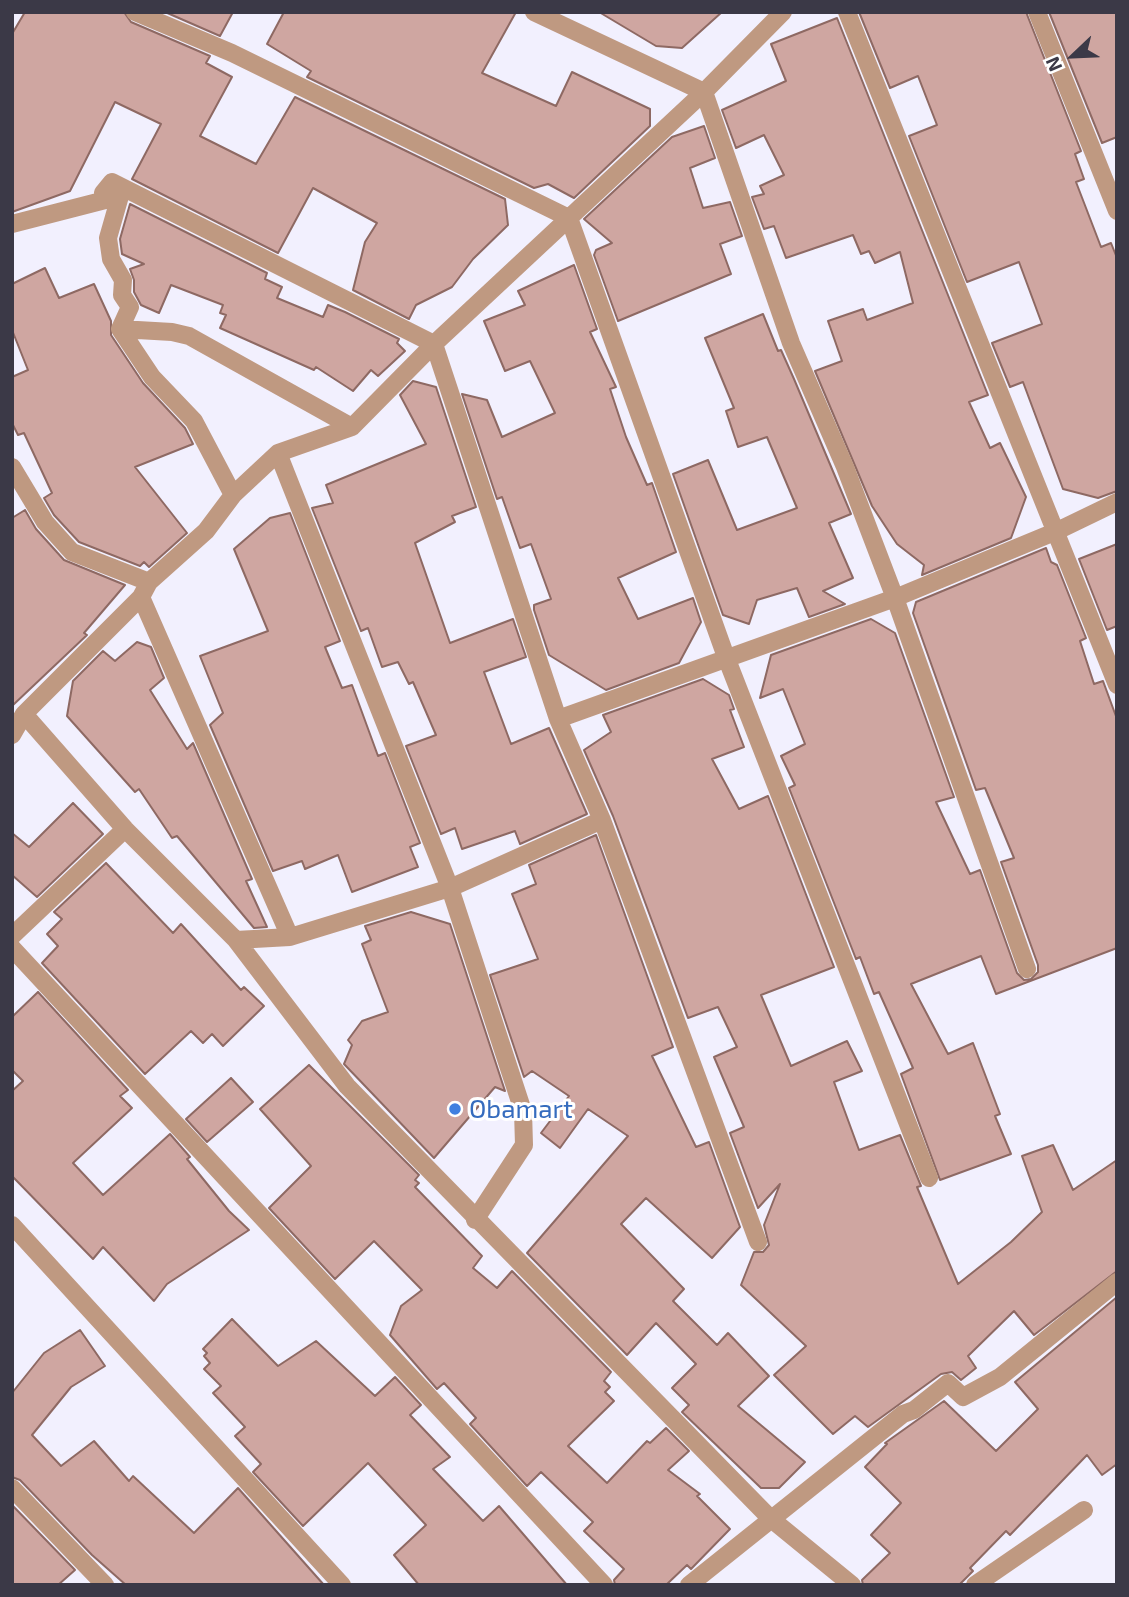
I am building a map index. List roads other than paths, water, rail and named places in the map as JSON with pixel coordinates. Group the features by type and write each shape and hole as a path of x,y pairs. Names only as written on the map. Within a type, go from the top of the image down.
{"street":[{"path":"135,12 232,53 569,218 726,657 929,1178"},
{"path":"534,12 704,92 791,343 845,467 895,598 1027,969"},
{"path":"12,735 24,714 206,531 233,495 278,453 352,426 434,344 704,92 783,12"},
{"path":"847,12 1117,685"},
{"path":"1037,12 1117,211"},
{"path":"120,196 103,193 113,182 434,344 558,719 602,820 758,1242"},
{"path":"12,224 120,196"},
{"path":"120,196 108,238 111,259 122,280 122,295 130,307 120,329"},
{"path":"120,329 172,332 189,336 352,426"},
{"path":"120,329 152,377 194,421 233,495"},
{"path":"278,453 450,888 526,1123 524,1145 475,1220"},
{"path":"12,467 45,522 72,552 145,590 289,937"},
{"path":"558,719 895,598 1057,531 1117,502"},
{"path":"24,714 125,829 236,940 347,1086 475,1220 770,1518 852,1585"},
{"path":"236,940 289,937 450,888 602,820"},
{"path":"12,936 125,829"},
{"path":"12,947 604,1585"},
{"path":"12,1225 342,1585"},
{"path":"689,1585 903,1414 914,1410 948,1383 963,1396 1000,1377 1117,1282"},
{"path":"12,1488 105,1585"},
{"path":"975,1585 1084,1510"}],"place":[{"name":"Obamart","path":"455,1109"}]}
